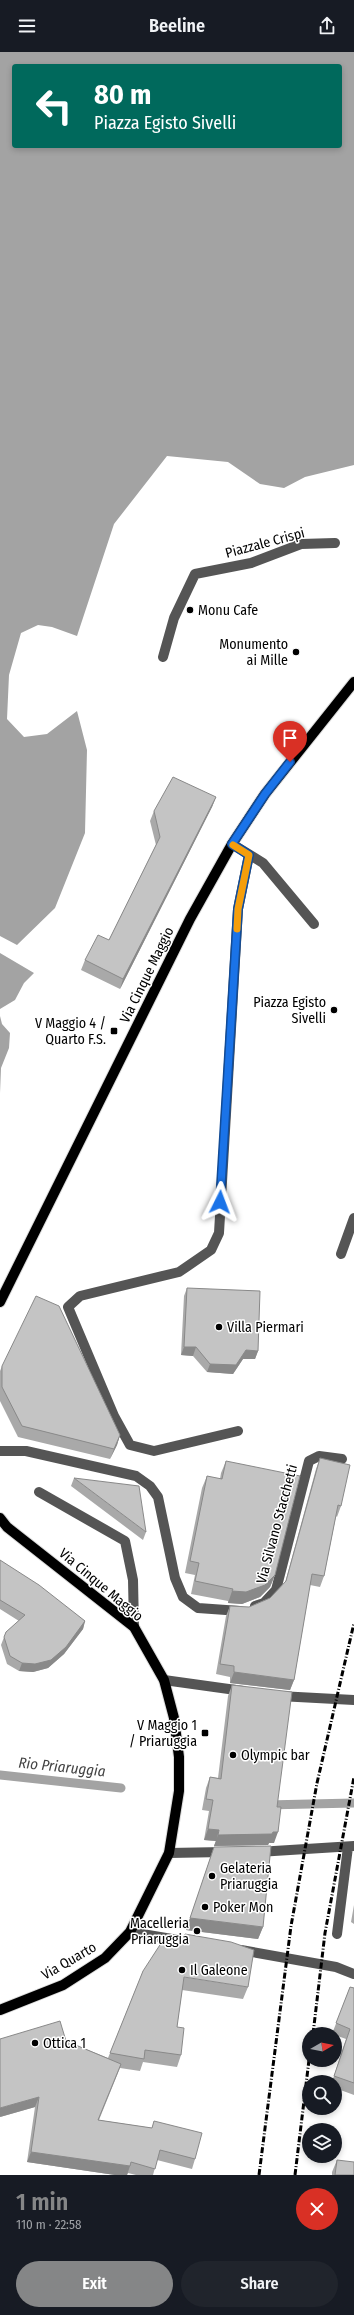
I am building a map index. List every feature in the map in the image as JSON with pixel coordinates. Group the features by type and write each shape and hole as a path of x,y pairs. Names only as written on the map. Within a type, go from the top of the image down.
{"main road":[{"name":"Via Cinque Maggio","path":"0,1302 190,919 232,844 265,794 354,682"},
{"name":"Via Cinque Maggio","path":"0,1518 7,1527 134,1627 164,1680 174,1718 179,1757 179,1791 169,1853"},
{"name":"Via Quarto","path":"0,2010 63,1985 105,1958 130,1932 169,1853"}],"street":[{"name":"Piazzale Crispi","path":"163,657 174,618 195,574 251,563 301,544 335,543"},
{"path":"232,844 263,863 280,881 314,924"},
{"path":"238,1431 154,1451 130,1445 114,1416 68,1307 80,1296 179,1272 211,1250 218,1233 238,909 249,855"},
{"path":"341,1254 354,1218"},
{"name":"Via Silvano Stacchetti","path":"0,1451 26,1451 136,1476 150,1486 158,1497 175,1578 183,1596 198,1608 243,1611 264,1603 276,1590 308,1461 319,1456 342,1459"},
{"path":"39,1492 125,1541 133,1580 134,1627"},
{"path":"164,1680 253,1693"},
{"path":"268,1695 354,1700"},
{"path":"248,1852 351,1847 337,1934"},
{"path":"169,1853 233,1852"},
{"path":"130,1932 190,1942"},
{"path":"228,1948 336,1968 354,1974"}],"shaded area":[{"path":"0,52 354,52 354,465 305,477 284,488 260,484 228,462 167,456 114,524 77,636 52,627 38,625 21,633 9,675 7,719 24,737 47,734 77,711 87,750 85,833 55,908 17,945 0,936"},
{"path":"0,953 34,973 24,983 15,1000 0,1009"},
{"path":"0,1016 2,1024 10,1033 9,1048 1,1068 0,1093"}],"building":[{"path":"173,777 216,797 123,979 85,960 98,935 109,940 160,837 154,811"},
{"name":"Villa Piermari","path":"187,1288 260,1291 258,1351 246,1350 236,1365 210,1364 196,1347 184,1347"},
{"path":"36,1296 59,1306 120,1435 114,1449 22,1426 2,1387 2,1366"},
{"path":"320,1458 350,1465 341,1506 338,1505 324,1576 312,1574 294,1680 234,1672 234,1666 220,1664 230,1606 249,1607 270,1598 286,1581"},
{"path":"226,1461 300,1476 275,1575 265,1585 246,1592 232,1591 233,1589 195,1581 199,1563 190,1561 207,1476 222,1479"},
{"path":"74,1478 139,1486 146,1532"},
{"path":"0,1560 39,1585 85,1621 66,1647 51,1660 35,1664 22,1663 10,1656 4,1637 6,1632 25,1615 0,1600"},
{"path":"232,1685 292,1692 277,1807 281,1807 278,1832 273,1832 272,1834 218,1835 219,1830 208,1829 213,1800 206,1799 210,1777 221,1779"},
{"path":"271,1846 263,1927 190,1918 214,1847"},
{"path":"167,1934 184,1937 185,1934 231,1942 254,1950 248,1987 184,1977 177,2027 184,2028 181,2055 145,2050 144,2059 110,2053 143,1971"},
{"path":"350,1987 354,1988 354,2083 342,2079 342,2075 334,2075 337,2067 342,2067 342,2052 350,2029 336,2023"},
{"path":"60,2021 66,2041 121,2064 98,2120 152,2128 154,2121 202,2133 195,2159 160,2150 155,2169 131,2162 130,2166 31,2152 39,2097 0,2108 0,2039"},
{"path":"342,2161 354,2162 354,2175 335,2175 337,2163 342,2163"}],"waterway":[{"name":"Rio Priaruggia","path":"0,1775 121,1788"},
{"name":"Rio Priaruggia","path":"266,1805 354,1803"}],"railway":[{"path":"259,2175 291,1926 317,1783 354,1623"},
{"path":"314,2027 325,1933 354,1777"},
{"path":"295,2175 308,2067"}],"slow traffic":[{"path":"233,845 249,855 238,909 237,929"}],"place":[{"name":"Monu Cafe","path":"190,610"},
{"name":"Monumento ai Mille","path":"296,652"},
{"name":"Piazza Egisto Sivelli","path":"334,1010"},
{"name":"V Maggio 4 / Quarto F.S.","path":"114,1031"},
{"name":"Villa Piermari","path":"219,1327"},
{"name":"V Maggio 1 / Priaruggia","path":"205,1733"},
{"name":"Olympic bar","path":"233,1755"},
{"name":"Gelateria Priaruggia","path":"212,1876"},
{"name":"Poker Mon","path":"205,1907"},
{"name":"Macelleria Priaruggia","path":"197,1931"},
{"name":"Il Galeone","path":"182,1970"},
{"name":"Ottica 1","path":"35,2043"}],"route":[{"path":"220,1202 238,909 249,855 232,844 265,794 290,762"}]}
